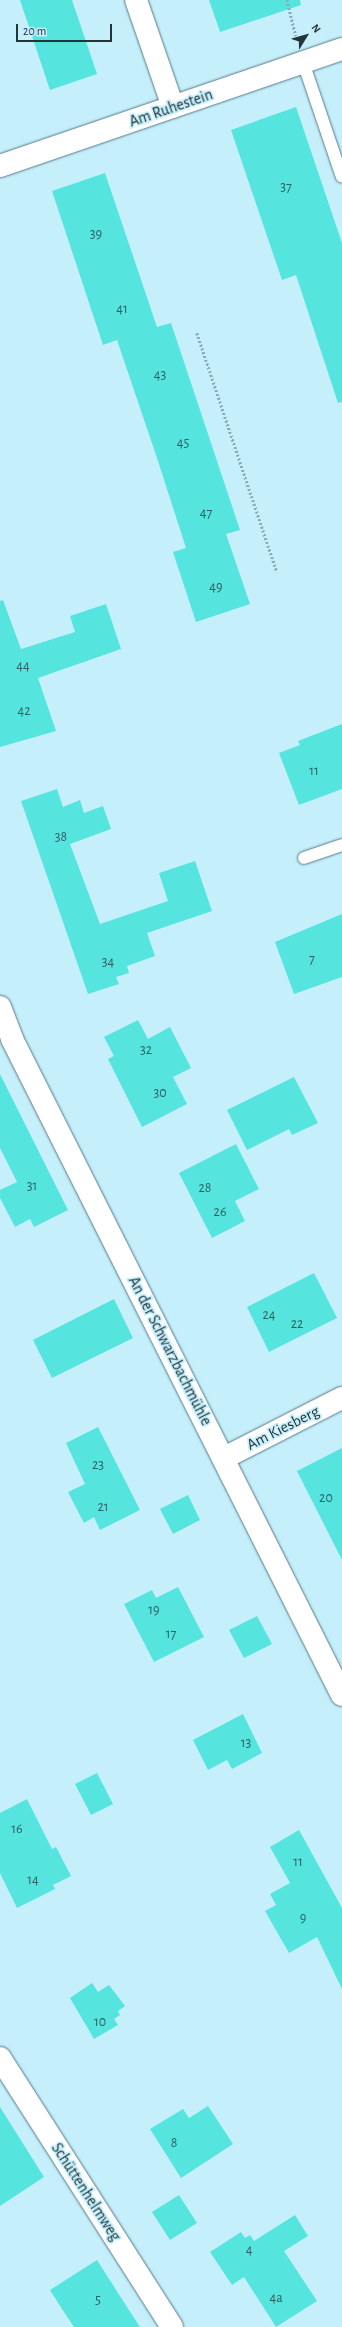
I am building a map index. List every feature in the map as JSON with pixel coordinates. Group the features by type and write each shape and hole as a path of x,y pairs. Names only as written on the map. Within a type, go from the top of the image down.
{"street":[{"path":"136,0 173,107"},
{"name":"Am Ruhestein","path":"0,166 342,49"},
{"name":"An der Schwarzbachmühle","path":"0,1007 16,1046 342,1695"},
{"name":"Am Kiesberg","path":"224,1458 342,1398"},
{"name":"Schüttenhelmweg","path":"0,2058 172,2327"}],"lane":[{"path":"303,62 342,177"},
{"path":"304,858 342,845"}],"path":[{"path":"287,0 303,62"},
{"path":"197,333 277,572"}],"building":[{"path":"20,0 72,0 97,74 50,90"},
{"path":"209,0 300,0 301,5 220,32"},
{"path":"296,107 342,243 342,402 338,403 296,275 282,280 231,130"},
{"path":"105,173 157,327 171,323 240,530 226,534 250,604 196,622 173,552 186,548 158,461 117,340 103,345 52,191"},
{"path":"3,600 21,649 75,632 70,616 106,604 121,649 38,678 56,731 0,747 0,601"},
{"path":"342,724 342,789 299,805 279,753 300,745 298,741"},
{"path":"57,789 63,807 80,800 84,813 103,806 111,829 70,844 100,924 168,901 159,873 195,861 212,911 147,933 155,956 127,966 129,973 116,977 119,984 88,994 21,801"},
{"path":"342,914 342,977 294,994 275,942"},
{"path":"138,1020 148,1039 170,1027 191,1068 173,1077 187,1104 142,1127 108,1059 114,1056 104,1037"},
{"path":"0,1074 68,1210 34,1227 30,1219 15,1227 0,1198 0,1190 17,1182 0,1148"},
{"path":"294,1077 318,1123 292,1135 289,1129 247,1150 227,1110"},
{"path":"236,1144 259,1189 235,1201 245,1221 212,1238 179,1173"},
{"path":"314,1273 337,1318 269,1352 247,1307"},
{"path":"114,1299 133,1338 52,1378 33,1340"},
{"path":"98,1427 140,1510 100,1530 94,1517 84,1523 68,1492 85,1484 66,1443"},
{"path":"342,1448 342,1560 297,1471"},
{"path":"188,1495 200,1520 173,1534 160,1509"},
{"path":"178,1587 204,1637 154,1662 124,1604 152,1590 156,1598"},
{"path":"257,1616 272,1644 244,1658 229,1630"},
{"path":"243,1714 262,1753 232,1769 227,1760 208,1770 193,1740"},
{"path":"97,1773 113,1804 91,1815 75,1784"},
{"path":"27,1799 52,1849 56,1847 71,1876 53,1885 55,1889 17,1908 0,1873 0,1813"},
{"path":"299,1830 342,1908 342,1989 317,1937 289,1953 265,1911 276,1905 270,1894 290,1883 270,1847"},
{"path":"92,1983 98,1992 109,1985 125,2006 118,2011 120,2015 114,2019 118,2025 94,2039 70,1998"},
{"path":"208,2106 233,2144 181,2178 150,2129 183,2109 189,2118"},
{"path":"0,2107 44,2177 0,2206"},
{"path":"179,2195 197,2223 170,2240 152,2212"},
{"path":"295,2215 308,2236 284,2251 317,2301 276,2327 244,2277 232,2285 210,2252 241,2232 245,2238 250,2235 254,2241"},
{"path":"97,2260 140,2327 74,2327 62,2309 50,2290"}]}
